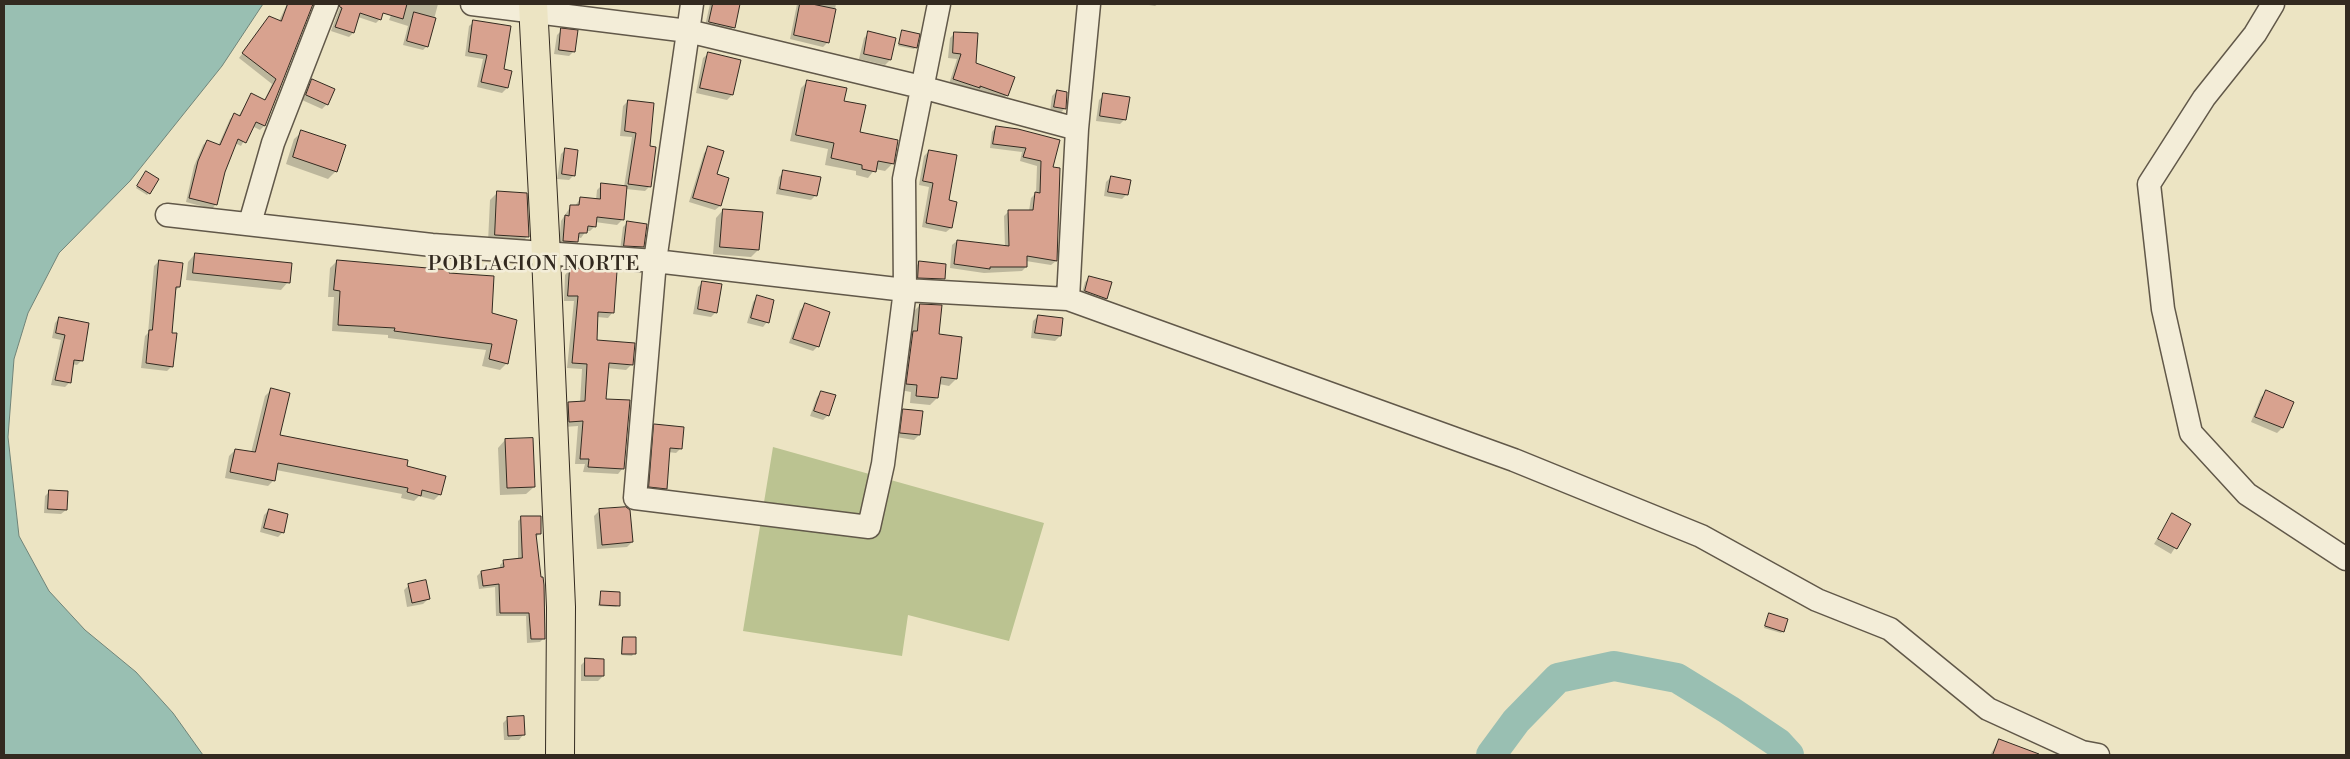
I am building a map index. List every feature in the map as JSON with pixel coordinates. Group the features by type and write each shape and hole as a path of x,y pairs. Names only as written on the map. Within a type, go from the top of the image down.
{"main road":[{"path":"533,8 561,607 560,755"}],"street":[{"path":"250,223 273,143 327,4"},
{"path":"472,4 533,8 688,31 921,87 1076,129"},
{"path":"692,4 656,261 636,498 869,527 883,464 905,290 904,179 939,4"},
{"path":"1068,299 1076,129 1089,4"},
{"path":"2273,4 2256,34 2204,98 2149,184 2162,309 2192,434 2247,494 2346,559"},
{"path":"167,215 432,245 546,255 656,261 905,290 1068,299 1514,460 1701,536 1816,600 1890,629 1988,709 2082,752 2098,755"}],"green space":[{"path":"773,447 1044,523 1009,641 908,615 902,656 743,631"}],"water":[{"path":"4,4 263,4 222,66 130,181 59,253 28,313 14,359 8,437 19,536 49,591 85,630 136,672 173,713 203,755 4,755"}],"building":[{"path":"288,4 313,4 265,126 256,122 246,143 238,139 225,172 217,205 189,198 198,161 207,140 220,145 234,113 240,116 251,93 265,100 276,79 242,53 269,16 281,21"},
{"path":"340,4 407,4 403,19 383,13 381,20 360,13 354,33 335,27 342,8"},
{"path":"713,4 740,4 735,28 709,22"},
{"path":"800,4 812,4 836,9 829,43 794,35"},
{"path":"414,12 436,18 428,47 407,41"},
{"path":"473,20 511,26 504,69 512,71 508,88 481,82 487,55 469,52"},
{"path":"561,28 578,30 575,52 559,50"},
{"path":"902,30 920,34 917,48 899,44"},
{"path":"868,31 896,38 891,60 864,54"},
{"path":"954,32 978,33 976,63 1015,77 1008,96 953,79 961,54 953,53"},
{"path":"708,52 741,60 733,95 700,88"},
{"path":"312,79 335,89 328,105 306,95"},
{"path":"807,80 847,88 844,101 866,105 860,132 898,140 894,164 878,161 876,172 862,169 862,165 831,158 834,143 796,135"},
{"path":"1057,90 1067,92 1066,109 1054,107"},
{"path":"1103,93 1130,97 1126,120 1100,116"},
{"path":"628,100 654,103 650,146 656,147 651,187 628,184 636,133 625,131"},
{"path":"996,126 1018,129 1060,140 1053,167 1060,168 1057,261 1027,256 1027,267 990,267 990,269 954,264 957,240 1009,246 1008,210 1033,210 1035,192 1040,193 1041,161 1023,157 1026,148 993,144"},
{"path":"301,130 346,145 337,172 293,157"},
{"path":"708,146 724,151 717,174 729,178 721,206 693,198"},
{"path":"565,148 578,150 575,176 562,174"},
{"path":"929,150 957,155 949,200 957,202 952,228 926,223 933,183 923,181"},
{"path":"783,170 821,177 817,196 780,189"},
{"path":"146,171 159,179 150,194 137,186"},
{"path":"1111,176 1131,180 1128,195 1108,192"},
{"path":"601,183 627,186 624,220 597,217 596,227 588,226 587,233 579,233 578,242 563,241 565,215 569,216 570,205 579,205 580,197 600,199"},
{"path":"497,191 527,193 529,237 495,235"},
{"path":"723,209 763,212 759,250 720,247"},
{"path":"627,221 647,224 644,247 624,246"},
{"path":"195,253 292,263 290,283 193,273"},
{"path":"159,260 183,263 180,287 176,287 172,333 177,333 173,367 146,363 149,330 152,330"},
{"path":"337,260 450,270 449,273 494,276 492,313 517,320 508,364 489,359 492,344 394,331 395,328 338,325 340,291 334,290"},
{"path":"919,261 946,264 945,279 918,278"},
{"path":"570,268 617,271 614,313 598,312 597,340 635,343 633,365 609,363 606,399 630,400 624,469 588,467 589,459 580,459 583,421 569,422 568,402 585,401 587,364 572,363 578,296 568,296"},
{"path":"1089,276 1112,282 1107,299 1085,291"},
{"path":"702,281 722,284 717,313 698,309"},
{"path":"757,295 774,300 769,323 751,318"},
{"path":"805,303 830,312 819,347 793,339"},
{"path":"920,304 942,305 939,334 962,337 957,379 941,377 938,398 916,396 917,385 906,384 913,331 917,331"},
{"path":"1038,315 1063,318 1061,336 1035,333"},
{"path":"59,317 89,323 83,361 74,360 71,383 55,380 65,335 56,333"},
{"path":"271,388 290,393 280,435 408,460 407,466 446,476 441,495 422,490 421,496 407,492 408,488 278,463 275,481 230,472 235,449 255,452"},
{"path":"2266,390 2294,402 2283,428 2255,417"},
{"path":"821,391 836,395 829,416 814,411"},
{"path":"903,409 923,411 920,435 900,433"},
{"path":"654,424 684,427 682,449 670,448 667,489 649,487"},
{"path":"533,438 535,487 507,488 505,439"},
{"path":"49,490 68,491 67,510 48,509"},
{"path":"626,507 630,510 633,542 602,545 599,509"},
{"path":"269,509 288,514 284,533 264,528"},
{"path":"2172,513 2191,524 2177,549 2158,539"},
{"path":"521,516 541,516 541,534 536,534 541,577 543,577 544,585 545,639 531,639 529,613 500,613 499,584 483,586 481,571 504,567 503,560 522,558"},
{"path":"426,580 430,599 412,603 408,584"},
{"path":"601,591 620,592 620,606 600,605"},
{"path":"1769,613 1788,619 1784,632 1765,626"},
{"path":"623,637 636,637 636,654 622,654"},
{"path":"585,658 604,659 604,676 585,676"},
{"path":"524,716 525,735 508,736 507,717"},
{"path":"1999,739 2039,754 2039,755 1993,755"}],"waterway":[{"path":"1491,755 1516,721 1558,678 1614,666 1677,678 1778,743 1789,755"}],"district":[{"name":"POBLACION NORTE","path":"534,265"}]}
